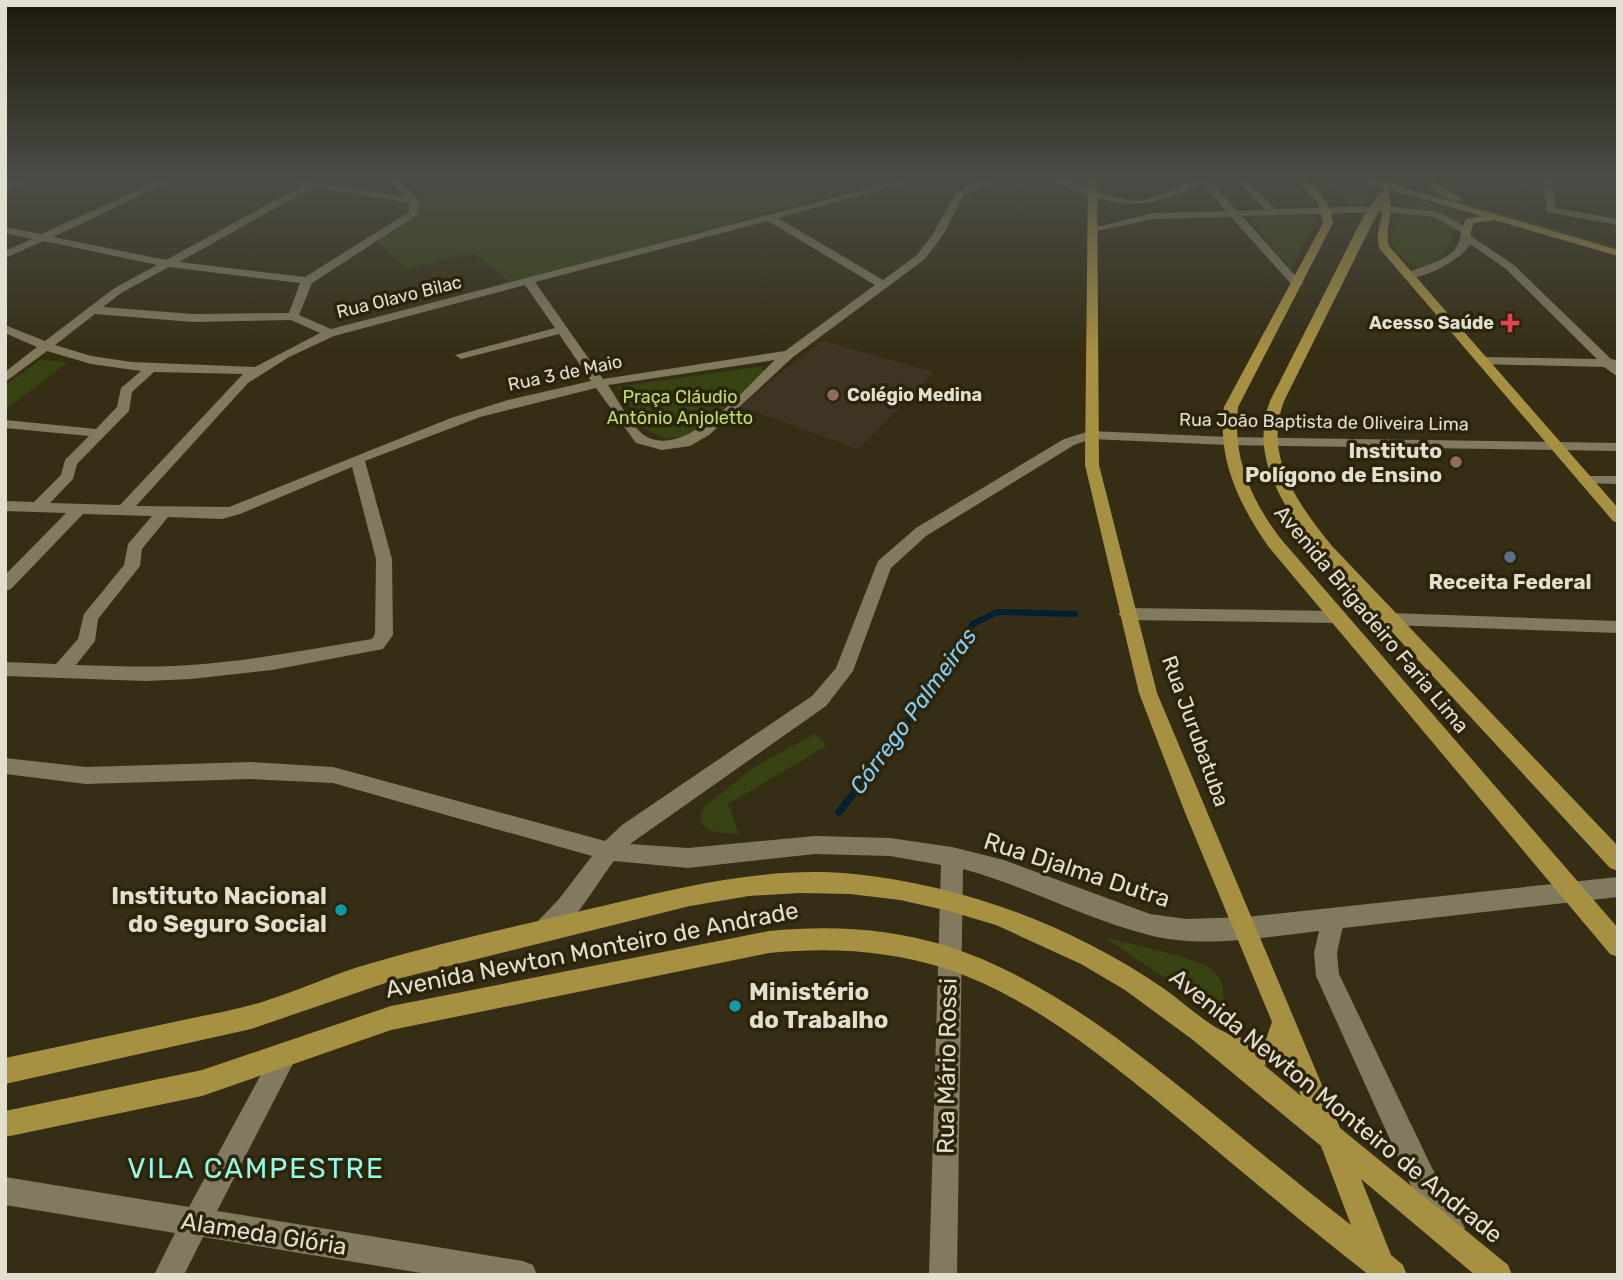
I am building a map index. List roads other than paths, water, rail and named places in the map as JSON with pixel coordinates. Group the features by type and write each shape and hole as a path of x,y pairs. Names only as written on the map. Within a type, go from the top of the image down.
{"main road":[{"name":"Rua Jurubatuba","path":"1093,237 1090,435 1092,465 1127,614 1156,713 1194,810 1246,928 1385,1271"},
{"name":"Avenida Brigadeiro Faria Lima","path":"1322,237 1236,394 1229,418 1236,473 1255,516 1335,617 1618,946"},
{"name":"Avenida Brigadeiro Faria Lima","path":"1359,237 1277,401 1272,417 1270,442 1276,473 1299,516 1326,550 1618,861"},
{"path":"1382,237 1381,241 1409,276 1618,518"},
{"path":"1559,237 1618,253"},
{"path":"1592,237 1618,244"},
{"name":"Avenida Newton Monteiro de Andrade","path":"5,1071 264,1014 365,976 703,894 775,884 871,887 951,900 1020,923 1101,963 1159,1000 1222,1047 1497,1275"},
{"name":"Avenida Newton Monteiro de Andrade","path":"5,1124 192,1086 358,1027 391,1018 769,942 807,937 845,937 891,944 949,959 988,975 1062,1016 1130,1063 1385,1271"},
{"path":"1222,1047 1250,1054 1272,1051 1280,1042 1284,1023"}],"street":[{"path":"35,237 165,263 307,281"},
{"path":"5,255 44,237"},
{"path":"8,374 91,310 138,278 214,237"},
{"path":"91,310 193,318 293,316 307,281 378,237"},
{"name":"Rua Olavo Bilac","path":"293,316 330,332 700,237"},
{"path":"802,237 883,285"},
{"path":"529,282 635,434 641,440 662,446 685,443 705,432 789,354 921,257 936,237"},
{"path":"1254,237 1297,284"},
{"path":"1409,276 1453,258 1463,248 1466,237"},
{"path":"1471,237 1510,267 1613,363 1618,373"},
{"path":"5,329 93,361 152,367 257,370"},
{"path":"461,355 561,330"},
{"path":"123,512 232,390 257,370 330,332"},
{"name":"Rua 3 de Maio","path":"5,506 208,516 235,511 356,459 475,414 601,383 789,354"},
{"path":"1482,360 1613,363"},
{"path":"38,507 68,476 70,463 124,408 126,391 152,367"},
{"path":"5,424 99,433"},
{"path":"544,931 570,905 607,851 640,822 819,701 844,671 884,565 894,554 921,533 1034,463 1069,442 1090,435"},
{"name":"Rua João Baptista de Oliveira Lima","path":"1090,435 1270,442 1618,447"},
{"path":"5,669 146,674 191,672 272,663 377,644 384,635 384,559 356,459"},
{"path":"1585,480 1618,480"},
{"path":"5,585 79,509"},
{"path":"60,672 86,641 90,618 132,566 134,548 163,513"},
{"path":"1127,614 1335,617"},
{"path":"1390,619 1618,627"},
{"name":"Rua Djalma Dutra","path":"5,766 69,777 198,771 303,771 333,775 607,851 688,858 814,845 853,844 952,857 1004,870 1150,925 1186,930 1246,928 1618,887"},
{"name":"Rua Mário Rossi","path":"943,1275 952,857"},
{"path":"1337,917 1328,934 1324,952 1328,976 1422,1178 1463,1246"},
{"path":"168,1275 286,1054"},
{"name":"Alameda Glória","path":"5,1191 523,1275"}],"waterway":[{"name":"Córrego Palmeiras","path":"932,685 973,624 997,612 1075,614"},
{"name":"Córrego Palmeiras","path":"839,812 895,740 933,683"}],"place":[{"name":"Acesso Saúde","path":"1510,323"},
{"name":"Colégio Medina","path":"833,395"},
{"name":"Instituto Polígono de Ensino","path":"1456,462"},
{"name":"Receita Federal","path":"1510,557"},
{"name":"Instituto Nacional do Seguro Social","path":"341,910"},
{"name":"Ministério do Trabalho","path":"735,1006"}],"district":[{"name":"VILA CAMPESTRE","path":"256,1168"}],"park label":[{"name":"Praça Cláudio Antônio Anjoletto","path":"680,407"}]}
